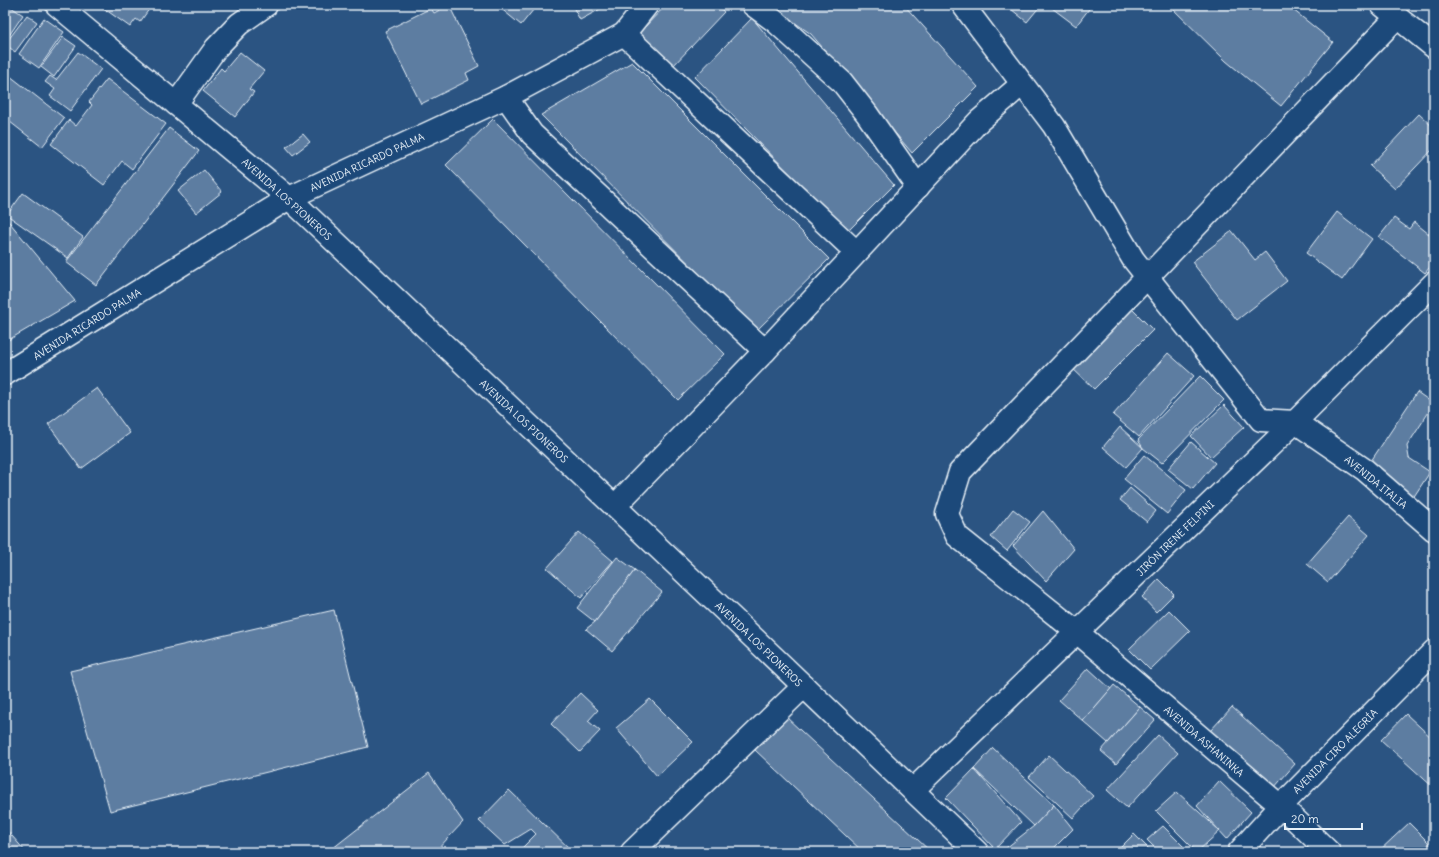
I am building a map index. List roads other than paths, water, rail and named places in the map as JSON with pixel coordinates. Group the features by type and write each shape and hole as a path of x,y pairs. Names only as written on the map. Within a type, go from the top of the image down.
{"street":[{"name":"AVENIDA LOS PIONEROS","path":"57,5 289,198 615,506 977,852"},
{"path":"176,104 216,48 239,24 266,5"},
{"name":"AVENIDA RICARDO PALMA","path":"5,374 289,198 506,98 624,34 647,5"},
{"path":"753,5 776,22 842,82 867,114 918,187"},
{"path":"963,5 1054,126 1133,259 1147,277 1261,420 1295,422"},
{"path":"1390,11 1434,47"},
{"name":"AVENIDA ASHANINKA","path":"1328,852 1280,806 1077,632 957,536 947,514 960,472 1147,277 1390,11"},
{"path":"624,34 856,252"},
{"path":"615,506 765,351 979,121 1022,84"},
{"path":"506,98 532,134 765,351"},
{"name":"JIRÓN IRENE FELPINI","path":"912,790 1295,422 1434,283"},
{"name":"AVENIDA ITALIA","path":"1295,422 1365,470 1434,530"},
{"name":"AVENIDA CIRO ALEGRÍA","path":"1239,852 1280,806 1434,652"},
{"path":"632,852 804,686"}]}
